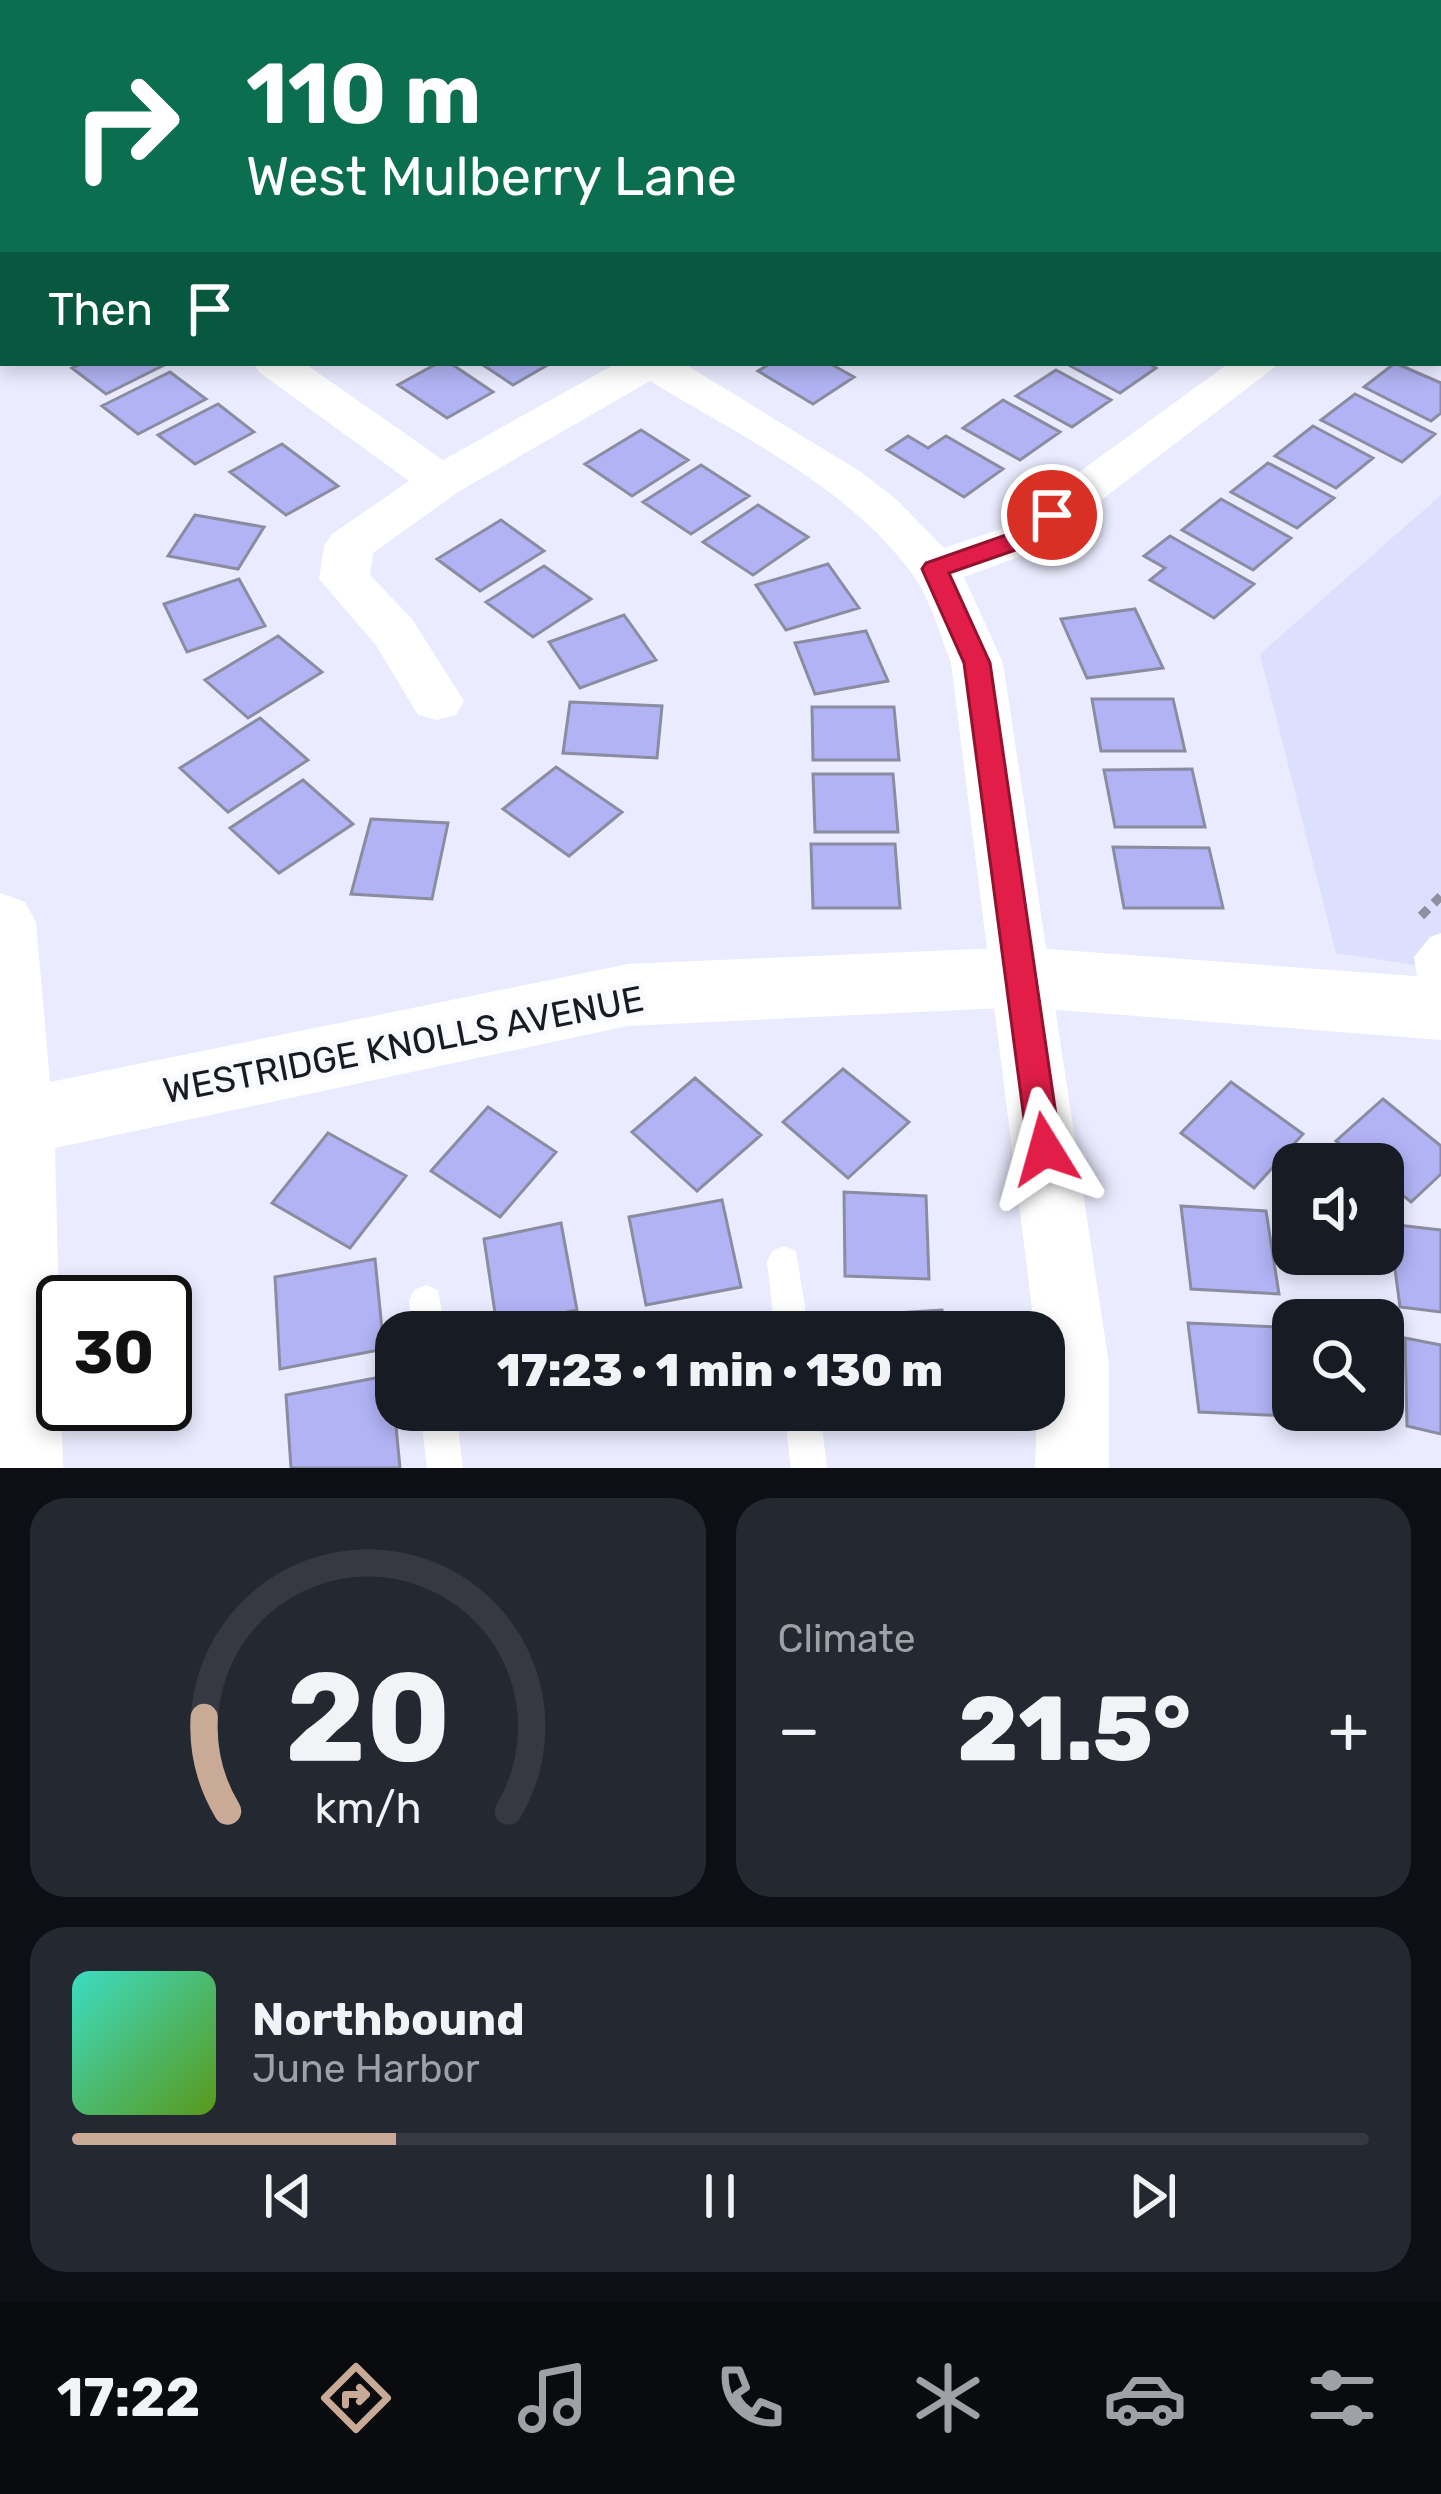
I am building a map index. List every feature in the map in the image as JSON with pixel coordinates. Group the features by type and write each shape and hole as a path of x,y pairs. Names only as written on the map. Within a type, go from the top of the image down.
{"street":[{"path":"279,366 441,481"},
{"path":"437,701 394,632 344,579 349,546 441,481 645,366"},
{"path":"655,366 833,474 891,524 935,569 977,663 1074,1364 1072,1468"},
{"path":"935,569 1018,540 1254,366"},
{"path":"0,922 18,1468"},
{"name":"WESTRIDGE KNOLLS AVENUE","path":"8,1124 628,995 1021,977 1439,987"}],"lane":[{"path":"784,1262 790,1311"},
{"path":"441,1431 445,1468"},
{"path":"805,1431 809,1468"}],"shaded area":[{"path":"1441,495 1441,969 1336,953 1260,654"}],"building":[{"path":"76,366 162,366 106,394 72,368"},
{"path":"433,366 454,366 493,392 447,418 398,385"},
{"path":"484,366 546,366 513,385"},
{"path":"766,366 834,366 854,377 813,404 758,371"},
{"path":"1070,366 1156,368 1120,393"},
{"path":"1391,366 1402,366 1441,383 1441,413 1431,421 1364,387"},
{"path":"1056,370 1111,400 1072,427 1016,396"},
{"path":"170,372 206,399 138,434 102,406"},
{"path":"1355,394 1435,434 1402,462 1321,420"},
{"path":"1003,400 1060,432 1020,460 963,428"},
{"path":"218,404 254,432 195,464 158,435"},
{"path":"1313,426 1373,458 1336,488 1275,456"},
{"path":"641,430 688,460 632,496 585,464"},
{"path":"908,436 928,448 946,436 1003,469 964,497 887,450"},
{"path":"282,444 338,486 286,515 230,472"},
{"path":"1268,463 1334,498 1297,528 1231,492"},
{"path":"701,465 749,496 691,534 643,502"},
{"path":"1221,499 1291,538 1253,570 1182,530"},
{"path":"758,505 808,537 753,575 703,542"},
{"path":"195,515 264,527 238,569 168,556"},
{"path":"501,520 544,551 480,591 437,559"},
{"path":"1170,536 1254,584 1214,618 1150,580 1165,568 1144,556"},
{"path":"828,564 859,608 786,630 756,585"},
{"path":"544,566 591,599 533,637 486,602"},
{"path":"239,579 265,626 187,652 164,604"},
{"path":"1135,609 1163,668 1087,678 1061,619"},
{"path":"624,615 656,660 580,688 549,642"},
{"path":"866,631 888,681 815,694 795,643"},
{"path":"278,636 322,672 248,718 205,680"},
{"path":"1092,699 1173,699 1185,751 1101,751"},
{"path":"570,702 662,706 657,758 563,753"},
{"path":"812,707 894,707 899,760 813,760"},
{"path":"260,718 308,760 228,812 180,768"},
{"path":"556,767 622,812 569,856 503,809"},
{"path":"1192,769 1205,827 1115,827 1104,770"},
{"path":"813,774 893,774 898,832 815,832"},
{"path":"303,780 353,824 279,873 230,828"},
{"path":"371,819 448,823 432,899 351,894"},
{"path":"811,844 895,844 900,908 813,908"},
{"path":"1113,847 1209,848 1223,908 1124,908"},
{"path":"843,1069 909,1122 848,1178 783,1122"},
{"path":"695,1078 761,1135 697,1191 632,1132"},
{"path":"1231,1082 1303,1134 1295,1143 1272,1143 1272,1168 1254,1188 1181,1133"},
{"path":"1383,1099 1441,1146 1441,1174 1411,1202 1404,1196 1404,1143 1336,1141"},
{"path":"488,1107 556,1152 500,1217 431,1171"},
{"path":"328,1133 406,1176 350,1248 272,1203"},
{"path":"844,1192 926,1196 929,1279 845,1276"},
{"path":"722,1200 741,1287 646,1305 629,1217"},
{"path":"1181,1206 1266,1211 1272,1275 1276,1275 1279,1294 1191,1289"},
{"path":"561,1223 577,1310 495,1311 484,1239"},
{"path":"1404,1226 1441,1230 1441,1312 1404,1307 1404,1299 1399,1299 1396,1275 1404,1275"},
{"path":"375,1259 380,1311 375,1311 375,1351 280,1369 275,1277"},
{"path":"1188,1323 1272,1327 1272,1415 1199,1412"},
{"path":"1405,1338 1441,1345 1441,1434 1407,1426"},
{"path":"375,1378 375,1431 396,1431 400,1468 291,1468 286,1395"}],"route":[{"path":"1045,1149 977,663 935,569 1018,540 1052,515"}]}
